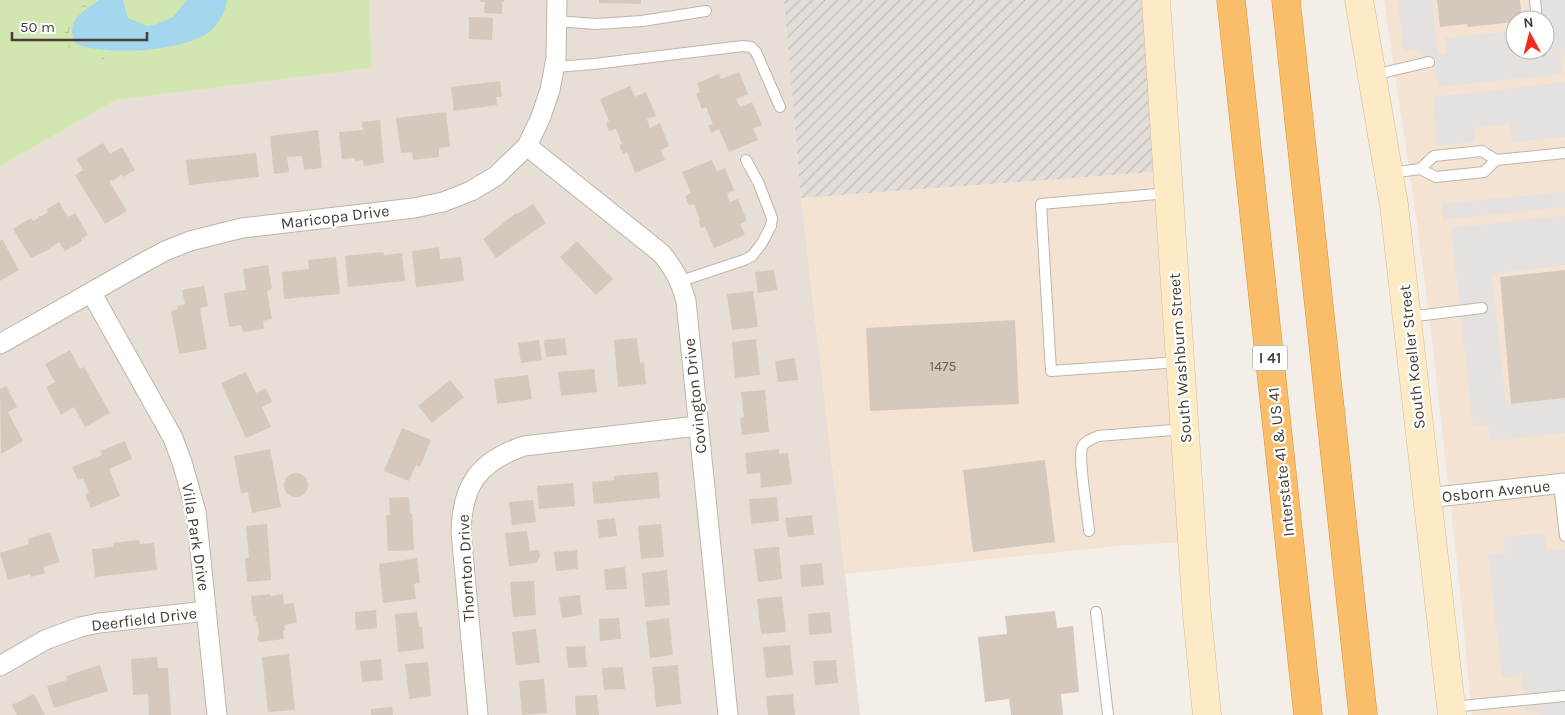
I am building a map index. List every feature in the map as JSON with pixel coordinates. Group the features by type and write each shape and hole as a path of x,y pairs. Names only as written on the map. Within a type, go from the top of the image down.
{"highway":[{"name":"Interstate 41 & US 41","path":"1231,0 1308,715"},
{"path":"1286,0 1364,715"}],"street":[{"name":"Maricopa Drive","path":"0,344 165,251 216,233 242,228 414,208 443,202 471,191 496,176 527,146 540,119 550,90 556,58 557,0"},
{"name":"South Washburn Street","path":"1156,0 1197,615 1207,715"},
{"name":"South Koeller Street","path":"1359,0 1389,173 1451,711"},
{"name":"Covington Drive","path":"527,146 661,253 681,281 686,301 728,715"},
{"name":"Villa Park Drive","path":"91,292 161,415 182,462 196,512 217,715"},
{"name":"Thornton Drive","path":"478,715 461,532 461,512 467,492 478,475 498,456 524,446 698,426"},
{"name":"Osborn Avenue","path":"1427,498 1562,484"},
{"name":"Deerfield Drive","path":"0,666 44,640 80,627 99,623 206,611"}],"lane":[{"path":"557,21 596,24 633,22 706,11"},
{"path":"554,67 751,47 756,52 780,107"},
{"path":"1372,75 1429,62"},
{"path":"1420,169 1434,156 1482,151 1496,160 1565,153"},
{"path":"681,281 752,256 771,226 772,218 769,208 746,160"},
{"path":"1389,173 1420,169 1436,177 1484,172 1496,160"},
{"path":"1169,193 1041,204 1051,371 1180,362"},
{"path":"1407,318 1482,308"},
{"path":"1089,531 1081,453 1083,445 1098,436 1184,429"},
{"path":"1562,484 1565,536"},
{"path":"1096,612 1108,715"},
{"path":"1451,711 1565,696"}],"shaded area":[{"path":"369,0 784,0 801,198 860,715 0,715 0,166 116,100 372,68"},
{"path":"784,0 1156,0 1168,171 801,198"},
{"path":"1384,0 1565,0 1565,715 1472,715 1431,329"},
{"path":"1398,0 1432,0 1438,54 1447,53 1445,38 1505,32 1505,60 1555,60 1555,10 1540,10 1539,0 1565,0 1565,55 1561,56 1563,74 1438,87 1436,72 1417,49 1403,51"},
{"path":"1565,82 1565,137 1512,142 1510,124 1475,127 1475,142 1437,146 1433,97"},
{"path":"1168,171 1192,542 1127,545 845,574 801,198"},
{"path":"1565,192 1565,207 1443,220 1442,204"},
{"path":"1565,215 1565,265 1492,274 1506,404 1565,398 1565,433 1490,441 1488,425 1473,426 1451,228"},
{"path":"1544,533 1547,550 1565,549 1565,715 1539,715 1538,710 1526,711 1521,675 1502,678 1488,555 1505,553 1503,537"}],"green space":[{"path":"0,0 369,0 372,68 116,100 0,166"},
{"path":"86,0 97,0 74,22 69,36 71,42 78,48 104,55 104,60 64,46 65,28"}],"water":[{"path":"99,0 123,0 128,18 147,26 173,17 187,0 227,0 218,22 208,33 180,44 162,48 124,51 90,48 76,44 72,30 77,18"}],"building":[{"path":"480,0 504,0 502,2 502,14 484,13 485,2 480,2"},
{"path":"599,0 641,0 641,4 599,3"},
{"path":"1437,0 1520,0 1521,10 1505,10 1505,23 1468,27 1467,24 1440,27"},
{"path":"469,17 493,18 492,40 469,39"},
{"path":"739,72 748,94 736,99 740,107 752,102 762,125 753,128 758,140 729,152 719,129 711,133 708,125 713,124 706,107 702,109 696,94 700,92 697,83 719,74 721,79"},
{"path":"500,81 502,97 496,97 497,105 454,111 451,87"},
{"path":"630,86 635,97 646,92 656,116 647,119 650,128 660,123 669,146 661,150 665,160 635,173 627,152 623,154 619,145 622,144 616,129 609,131 606,123 609,121 600,99"},
{"path":"446,112 450,147 439,148 439,157 413,160 412,152 401,153 396,118"},
{"path":"380,120 384,163 364,166 363,160 355,161 355,158 342,159 339,132 363,130 362,122"},
{"path":"318,130 322,168 304,170 302,156 287,157 289,172 274,174 270,136"},
{"path":"103,143 110,154 122,147 135,170 123,177 121,174 113,181 109,181 127,211 105,224 75,175 83,170 76,159"},
{"path":"256,153 259,177 189,185 186,160"},
{"path":"712,160 717,172 725,168 734,190 727,194 730,202 738,199 747,221 740,224 745,235 714,248 705,227 701,228 694,204 689,205 685,196 691,193 682,172"},
{"path":"59,202 68,217 75,213 88,235 65,251 59,242 50,249 31,258 13,229 31,218 33,221 39,218 38,216 48,212 47,209"},
{"path":"533,204 546,223 496,258 483,239 516,213"},
{"path":"2,239 19,270 0,281 0,241"},
{"path":"577,241 613,279 596,295 560,257"},
{"path":"439,247 440,259 461,257 464,281 416,287 412,251"},
{"path":"383,252 384,255 402,253 405,281 348,287 345,256"},
{"path":"336,257 340,294 284,299 282,272 309,269 308,260"},
{"path":"268,265 272,288 267,292 272,319 263,321 264,329 243,332 241,325 229,327 224,293 246,290 243,269"},
{"path":"774,270 777,290 758,293 755,272"},
{"path":"1565,270 1565,398 1511,404 1500,277"},
{"path":"204,286 208,306 200,308 207,349 179,354 171,311 178,309 177,306 185,304 182,290"},
{"path":"753,291 758,327 732,330 727,294"},
{"path":"1015,320 1019,404 870,411 866,328"},
{"path":"565,338 567,355 546,357 544,340"},
{"path":"637,338 640,363 644,362 646,384 618,387 614,340"},
{"path":"756,339 760,375 735,378 732,342"},
{"path":"539,340 542,360 521,363 518,343"},
{"path":"70,350 80,369 84,367 110,413 85,427 74,407 61,415 46,387 55,382 45,364"},
{"path":"795,358 798,380 778,382 775,361"},
{"path":"594,369 597,392 561,396 558,372"},
{"path":"246,372 256,393 266,388 272,402 262,407 271,427 246,438 221,383"},
{"path":"528,375 532,399 497,404 494,379"},
{"path":"450,380 464,397 432,423 418,406"},
{"path":"6,386 17,407 8,412 23,441 1,454 0,389"},
{"path":"765,390 769,432 742,435 740,418 744,417 741,392"},
{"path":"402,428 431,440 420,467 416,465 409,481 384,471"},
{"path":"125,441 132,459 109,469 120,496 91,508 85,495 89,493 83,478 78,480 72,467 102,455 100,451"},
{"path":"270,449 281,507 252,513 248,492 241,493 234,456"},
{"path":"779,449 779,454 788,453 792,484 761,488 760,473 747,474 745,453"},
{"path":"1045,460 1055,542 973,552 963,470"},
{"path":"658,472 660,498 594,504 592,482 614,480 614,476"},
{"path":"296,473 304,477 308,485 304,493 296,497 288,493 284,485 288,477"},
{"path":"573,483 575,506 539,509 537,486"},
{"path":"409,497 414,550 388,551 386,515 390,515 389,498"},
{"path":"777,497 779,521 751,524 749,499"},
{"path":"533,500 536,522 512,525 509,502"},
{"path":"812,515 814,535 788,537 785,518"},
{"path":"615,518 617,536 599,538 597,520"},
{"path":"267,524 271,580 247,582 245,558 249,558 246,526"},
{"path":"661,524 664,557 641,559 638,526"},
{"path":"527,531 530,551 539,550 540,557 536,563 509,566 505,533"},
{"path":"50,532 60,562 43,567 45,573 31,577 30,574 8,580 0,553 29,544 28,539"},
{"path":"139,540 140,544 154,543 157,570 95,577 92,549 114,547 113,543"},
{"path":"779,547 782,579 758,582 754,549"},
{"path":"577,550 578,569 556,571 554,552"},
{"path":"417,558 420,583 414,584 416,599 383,603 379,564"},
{"path":"822,563 824,585 801,587 800,565"},
{"path":"625,567 627,589 606,590 604,569"},
{"path":"667,570 670,605 645,607 642,573"},
{"path":"534,581 536,615 513,617 510,582"},
{"path":"270,594 271,596 283,594 284,604 294,603 297,623 284,625 284,639 260,642 257,639 259,634 258,624 255,619 257,616 253,616 251,596"},
{"path":"580,595 582,615 562,618 559,597"},
{"path":"782,596 786,632 761,634 757,599"},
{"path":"376,610 377,628 356,630 355,612"},
{"path":"1055,611 1057,628 1073,626 1079,692 1061,694 1063,715 1011,715 1009,699 985,702 978,637 1007,634 1005,616"},
{"path":"417,612 419,627 422,627 424,649 398,652 395,614"},
{"path":"830,612 832,633 809,635 808,614"},
{"path":"619,618 621,639 600,641 599,619"},
{"path":"669,618 673,655 650,658 646,621"},
{"path":"536,629 540,663 516,665 512,632"},
{"path":"790,645 793,675 766,678 763,647"},
{"path":"585,646 587,667 568,668 566,647"},
{"path":"289,654 295,710 268,712 262,657"},
{"path":"157,657 158,668 168,668 171,715 149,715 148,694 133,695 131,659"},
{"path":"381,659 383,680 362,682 360,661"},
{"path":"836,660 838,683 815,685 813,661"},
{"path":"428,662 431,696 409,699 405,664"},
{"path":"100,665 108,691 54,708 47,686 67,680 66,676"},
{"path":"678,665 681,704 656,707 652,667"},
{"path":"623,667 625,689 604,690 602,668"},
{"path":"544,679 547,713 522,715 519,681"},
{"path":"34,694 45,715 17,715 12,705"},
{"path":"793,694 795,715 768,715 766,696"},
{"path":"597,695 599,715 576,715 575,696"},
{"path":"392,707 393,715 371,715 371,709"}]}
